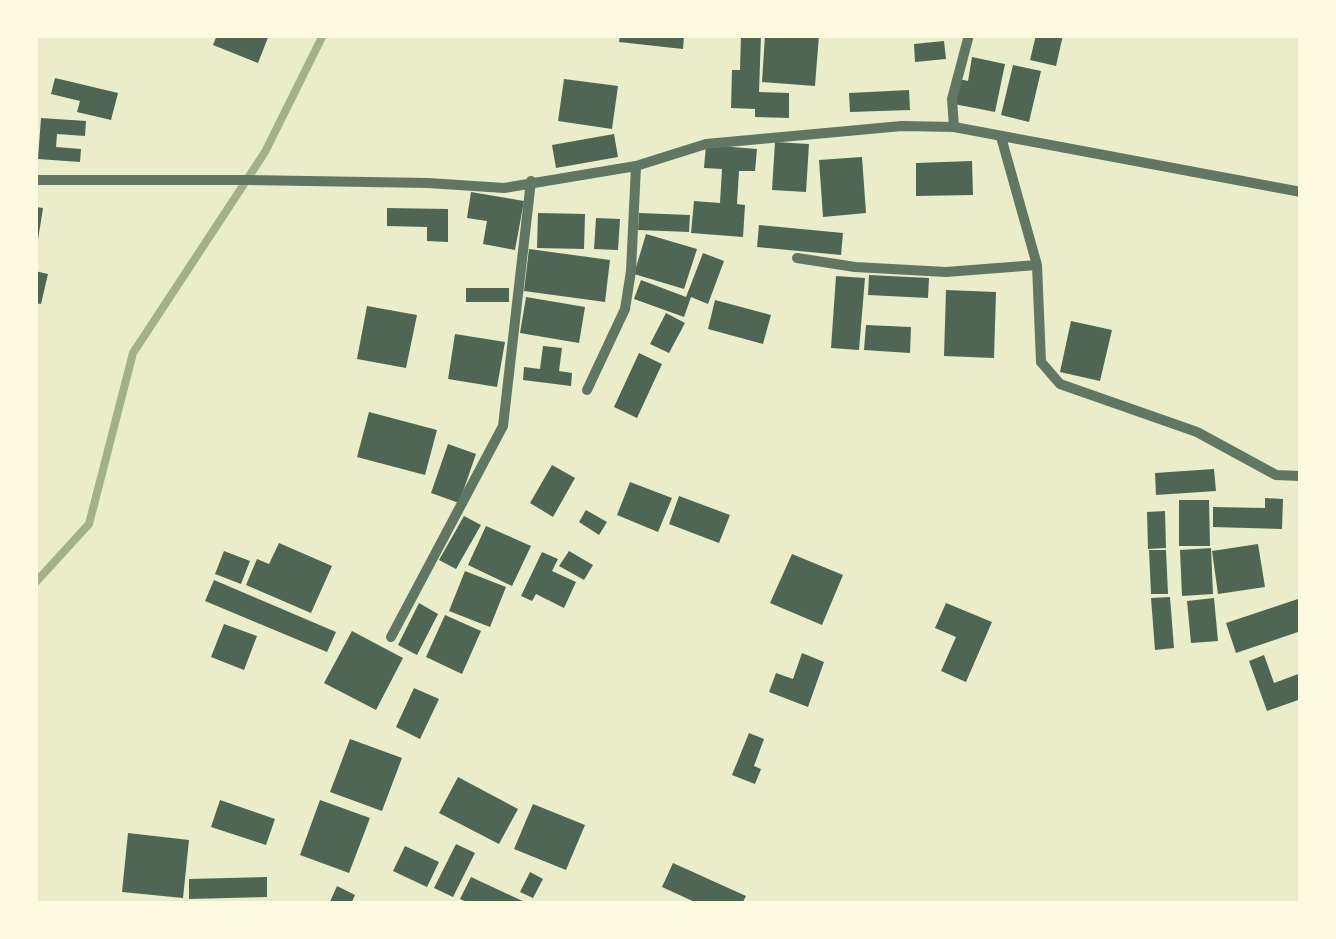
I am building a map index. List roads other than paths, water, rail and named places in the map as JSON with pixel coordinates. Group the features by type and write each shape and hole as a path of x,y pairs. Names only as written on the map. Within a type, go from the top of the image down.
{"street":[{"path":"954,127 952,99 969,35"},
{"path":"35,180 265,180 504,188 636,166 706,144 865,129 954,127 1301,192"},
{"path":"1001,137 1037,265 1041,362 1060,384 1197,432 1276,474 1301,476"},
{"path":"587,390 625,309 632,271 636,166"},
{"path":"391,637 503,426 531,181"},
{"path":"797,258 855,267 946,272 1037,265"}],"waterway":[{"path":"35,583 89,524 133,353 265,152 323,35"}]}
